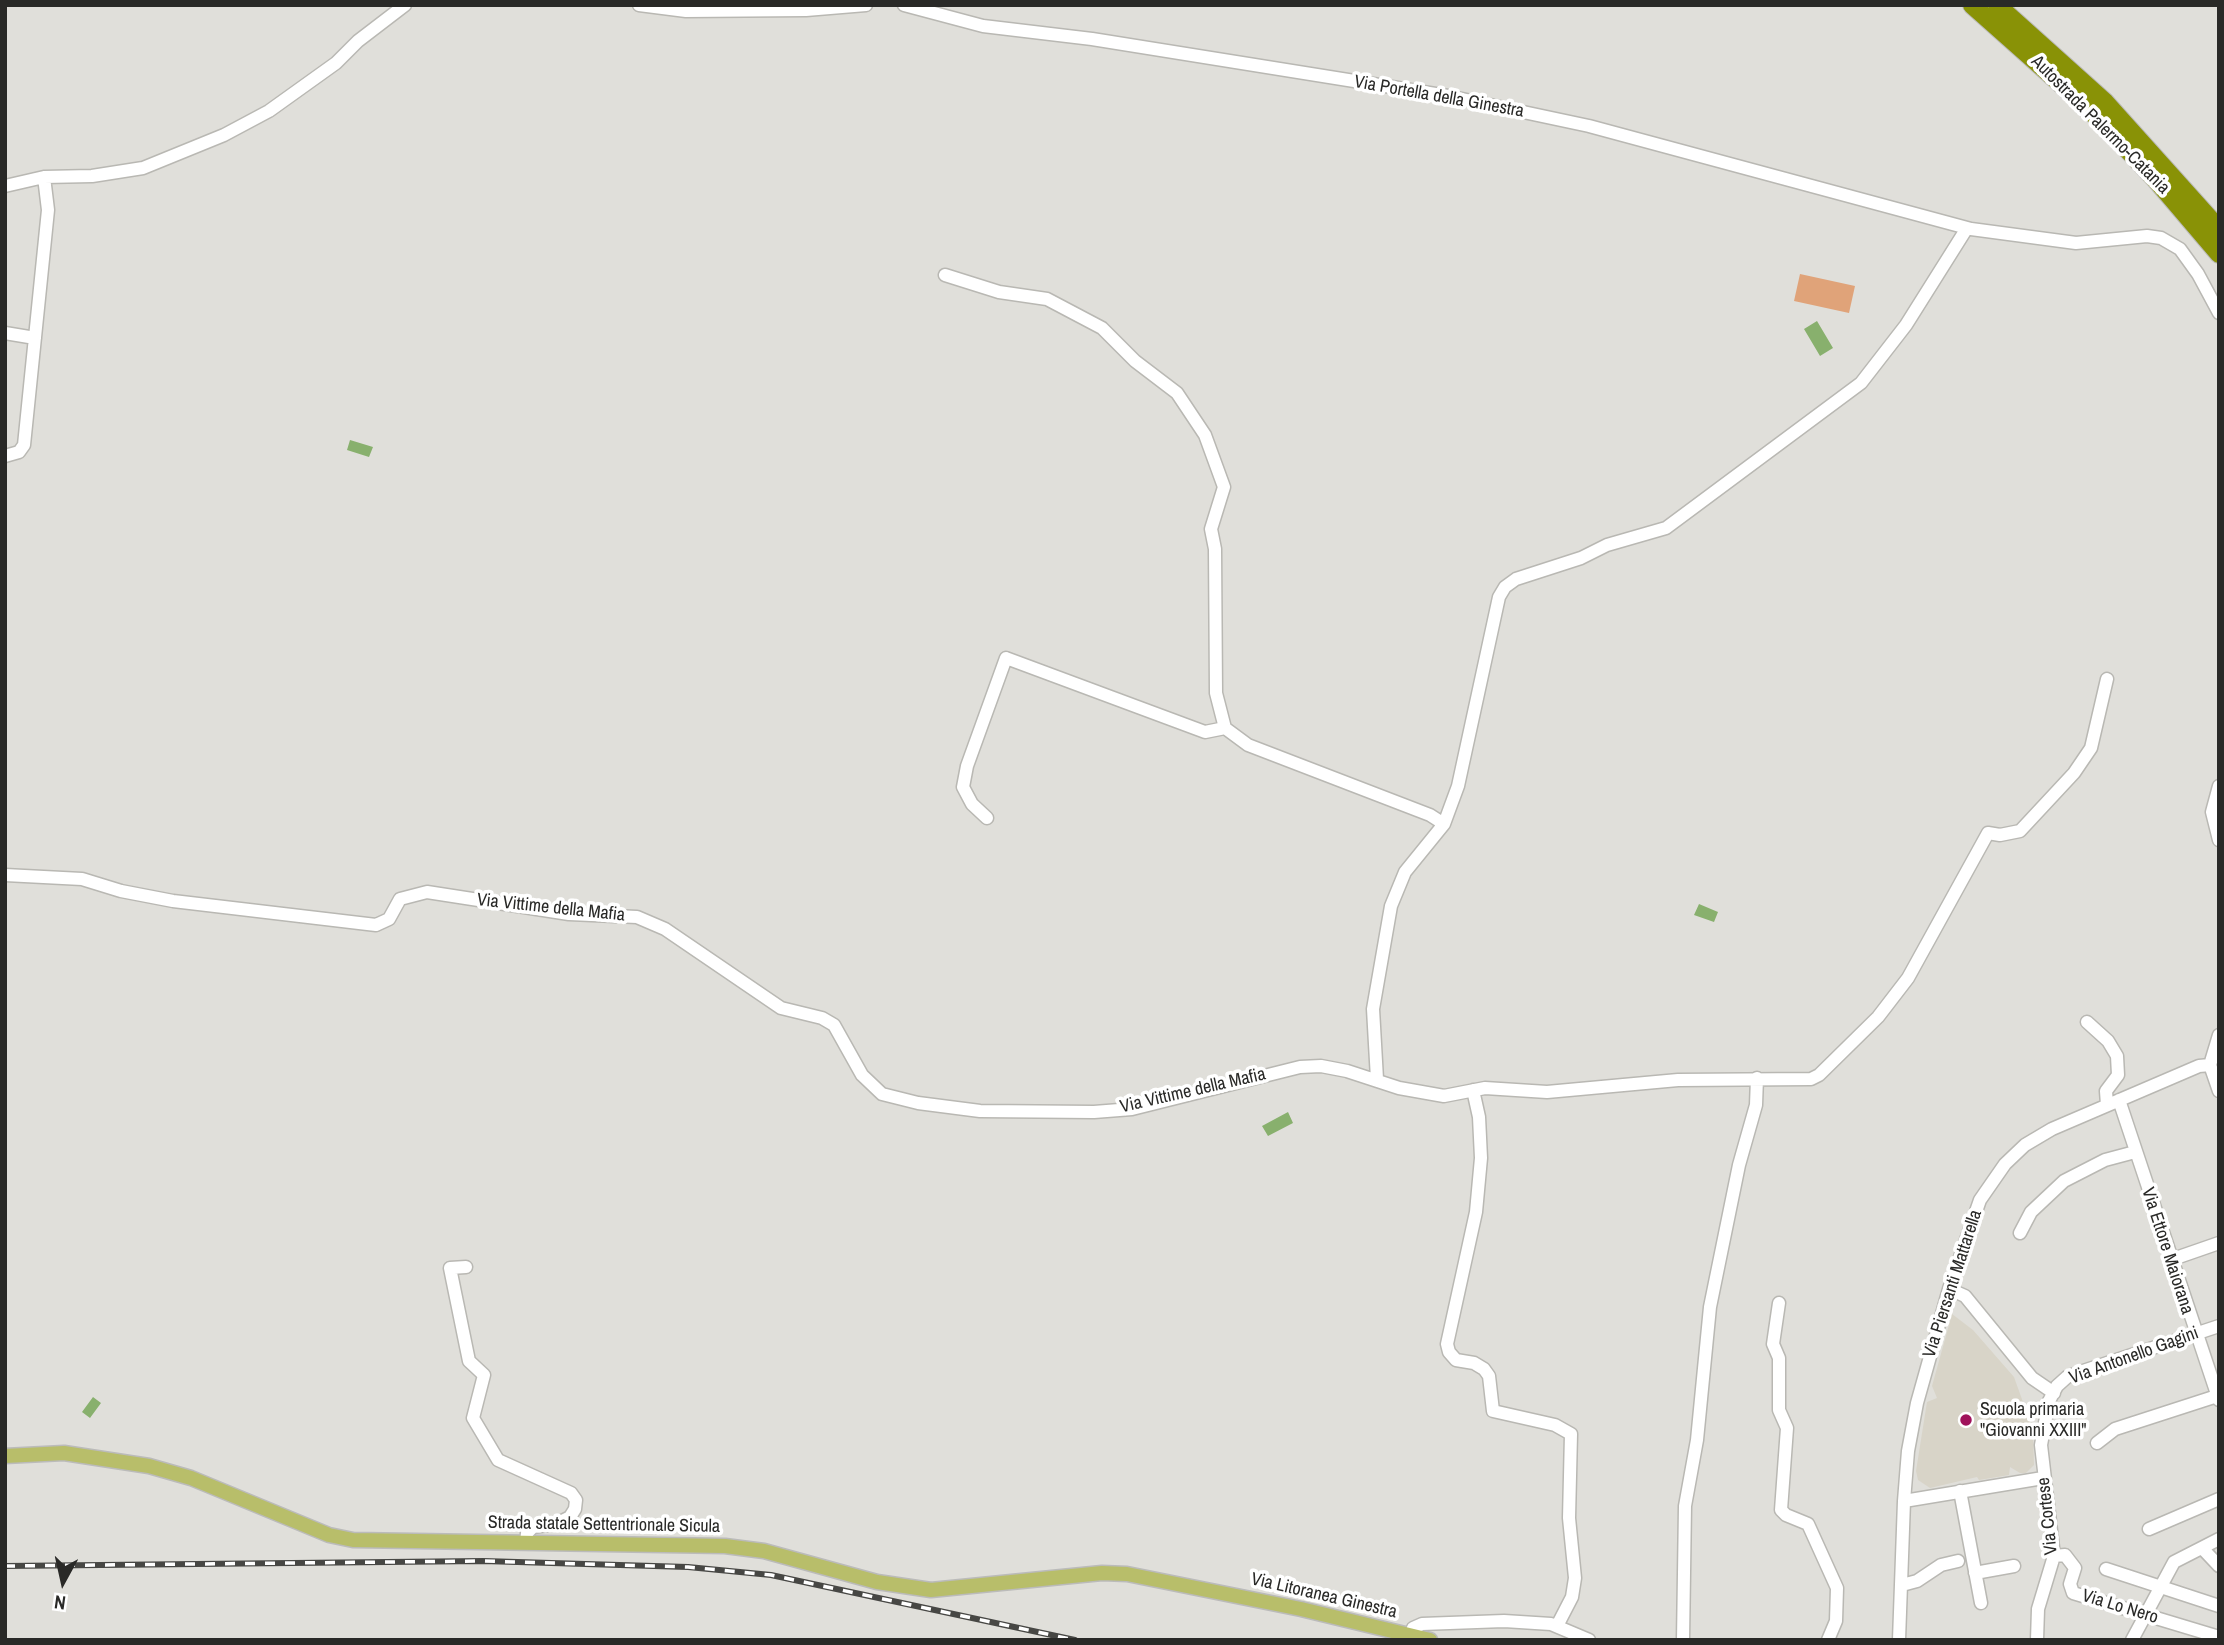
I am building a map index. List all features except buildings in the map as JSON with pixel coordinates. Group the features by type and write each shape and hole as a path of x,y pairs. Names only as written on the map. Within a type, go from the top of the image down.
{"highway":[{"name":"Autostrada Palermo-Catania","path":"1972,5 2088,108 2156,180 2219,254"},
{"name":"Autostrada Palermo-Catania","path":"1997,5 2105,102 2219,229"}],"main road":[{"name":"Strada statale Settentrionale Sicula","path":"5,1456 64,1453 149,1465 191,1478 329,1535 353,1540 725,1546 764,1551 912,1589 979,1586 1102,1573 1210,1590"},
{"name":"Via Litoranea Ginestra","path":"1210,1590 1430,1640"}],"street":[{"path":"5,186 44,177 92,176 143,168 224,135 269,111 336,63 358,41 405,5"},
{"path":"639,5 686,11 806,10 866,5"},
{"name":"Via Portella della Ginestra","path":"904,5 983,26 1238,62 1448,96 1576,123 1967,228 2076,243 2147,236 2161,238 2179,249 2198,274 2219,313"},
{"path":"5,456 19,452 24,445 48,210 44,177"},
{"path":"1377,1079 1373,1009 1391,906 1405,872 1444,824 1458,786 1499,597 1505,587 1516,579 1581,558 1607,545 1666,528 1861,383 1906,325 1967,228"},
{"path":"945,275 999,292 1047,299 1102,328 1135,361 1177,393 1205,435 1224,487 1210,528 1215,549 1216,693 1225,728 1248,745 1430,815 1444,824"},
{"path":"5,333 35,338"},
{"path":"987,818 972,804 963,787 967,766 1006,658 1205,732 1225,728"},
{"name":"Via Vittime della Mafia","path":"5,876 82,879 121,891 173,901 376,925 389,919 400,899 426,892 581,915 637,917 665,929 781,1008 822,1018 834,1025 862,1075 882,1094 918,1103 980,1111 1094,1112 1169,1101 1300,1067 1321,1066 1377,1079 1399,1088 1444,1096 1473,1090 1508,1088 1547,1092 1678,1080 1811,1080 1878,1017 1928,944 1988,833 2000,835 2021,831 2050,801 2091,748 2107,679"},
{"path":"2219,786 2212,812 2219,841"},
{"path":"2087,1022 2108,1041 2117,1056 2118,1075 2106,1091 2113,1103"},
{"path":"2219,1035 2210,1065 2219,1091"},
{"name":"Via Piersanti Mattarella","path":"1899,1640 1908,1451 1917,1403 1949,1289 1980,1200 2005,1164 2025,1145 2052,1129 2199,1066 2210,1065"},
{"path":"1683,1640 1685,1506 1697,1440 1710,1307 1736,1177 1756,1105 1757,1078"},
{"path":"1473,1090 1479,1116 1481,1158 1476,1212 1447,1344 1456,1360 1475,1363 1485,1369 1489,1376 1493,1411 1555,1425 1571,1434 1569,1518 1575,1578 1572,1597 1557,1626"},
{"name":"Via Ettore Maiorana","path":"2113,1103 2135,1152 2194,1334 2218,1398"},
{"path":"2020,1233 2031,1212 2064,1181 2105,1160 2135,1152"},
{"path":"2170,1260 2219,1243"},
{"path":"466,1267 450,1268 469,1361 484,1375 473,1418 498,1460 571,1493 576,1500 570,1517 556,1524 533,1527 527,1533 526,1543"},
{"path":"1949,1289 1965,1296 2032,1378 2054,1393"},
{"path":"1779,1303 1773,1344 1780,1358 1779,1410 1787,1428 1781,1510 1786,1515 1808,1524 1837,1588 1836,1621 1828,1640"},
{"name":"Via Antonello Gagini","path":"2054,1393 2067,1377 2219,1326"},
{"name":"Via Cortese","path":"2037,1640 2038,1609 2054,1556 2043,1478 2042,1433 2054,1393"},
{"path":"2096,1443 2115,1429 2218,1398"},
{"path":"1904,1501 2043,1478"},
{"path":"1960,1492 1981,1603"},
{"path":"2150,1529 2219,1499"},
{"path":"2134,1639 2174,1562 2219,1539"},
{"path":"2202,1548 2219,1566"},
{"name":"Via Lo Nero","path":"2054,1556 2064,1555 2076,1567 2070,1584 2073,1593 2219,1637"},
{"path":"1902,1586 1917,1581 1941,1565 1958,1561"},
{"path":"1975,1573 2014,1566"},
{"path":"2106,1569 2219,1606"},
{"path":"1411,1635 1413,1628 1437,1622 1504,1621 1557,1626 1589,1640"}],"shaded area":[{"path":"1800,274 1855,286 1849,313 1794,301"},
{"path":"1817,321 1833,348 1820,356 1804,329"},
{"path":"350,440 373,447 369,457 347,450"},
{"path":"1699,904 1718,912 1714,922 1694,915"},
{"path":"1288,1112 1293,1123 1268,1136 1262,1126"},
{"path":"1952,1314 1973,1330 2014,1377 2033,1430 2034,1465 2026,1473 2020,1473 2010,1467 2009,1475 1979,1480 1977,1477 1930,1488 1918,1480 1916,1471 1927,1402 1937,1398 1932,1386"},
{"path":"93,1397 101,1403 90,1418 82,1412"}],"railway":[{"path":"5,1566 483,1561 688,1567 771,1575 1075,1640"}],"place":[{"name":"Scuola primaria \"Giovanni XXIII\"","path":"1966,1420"}]}
